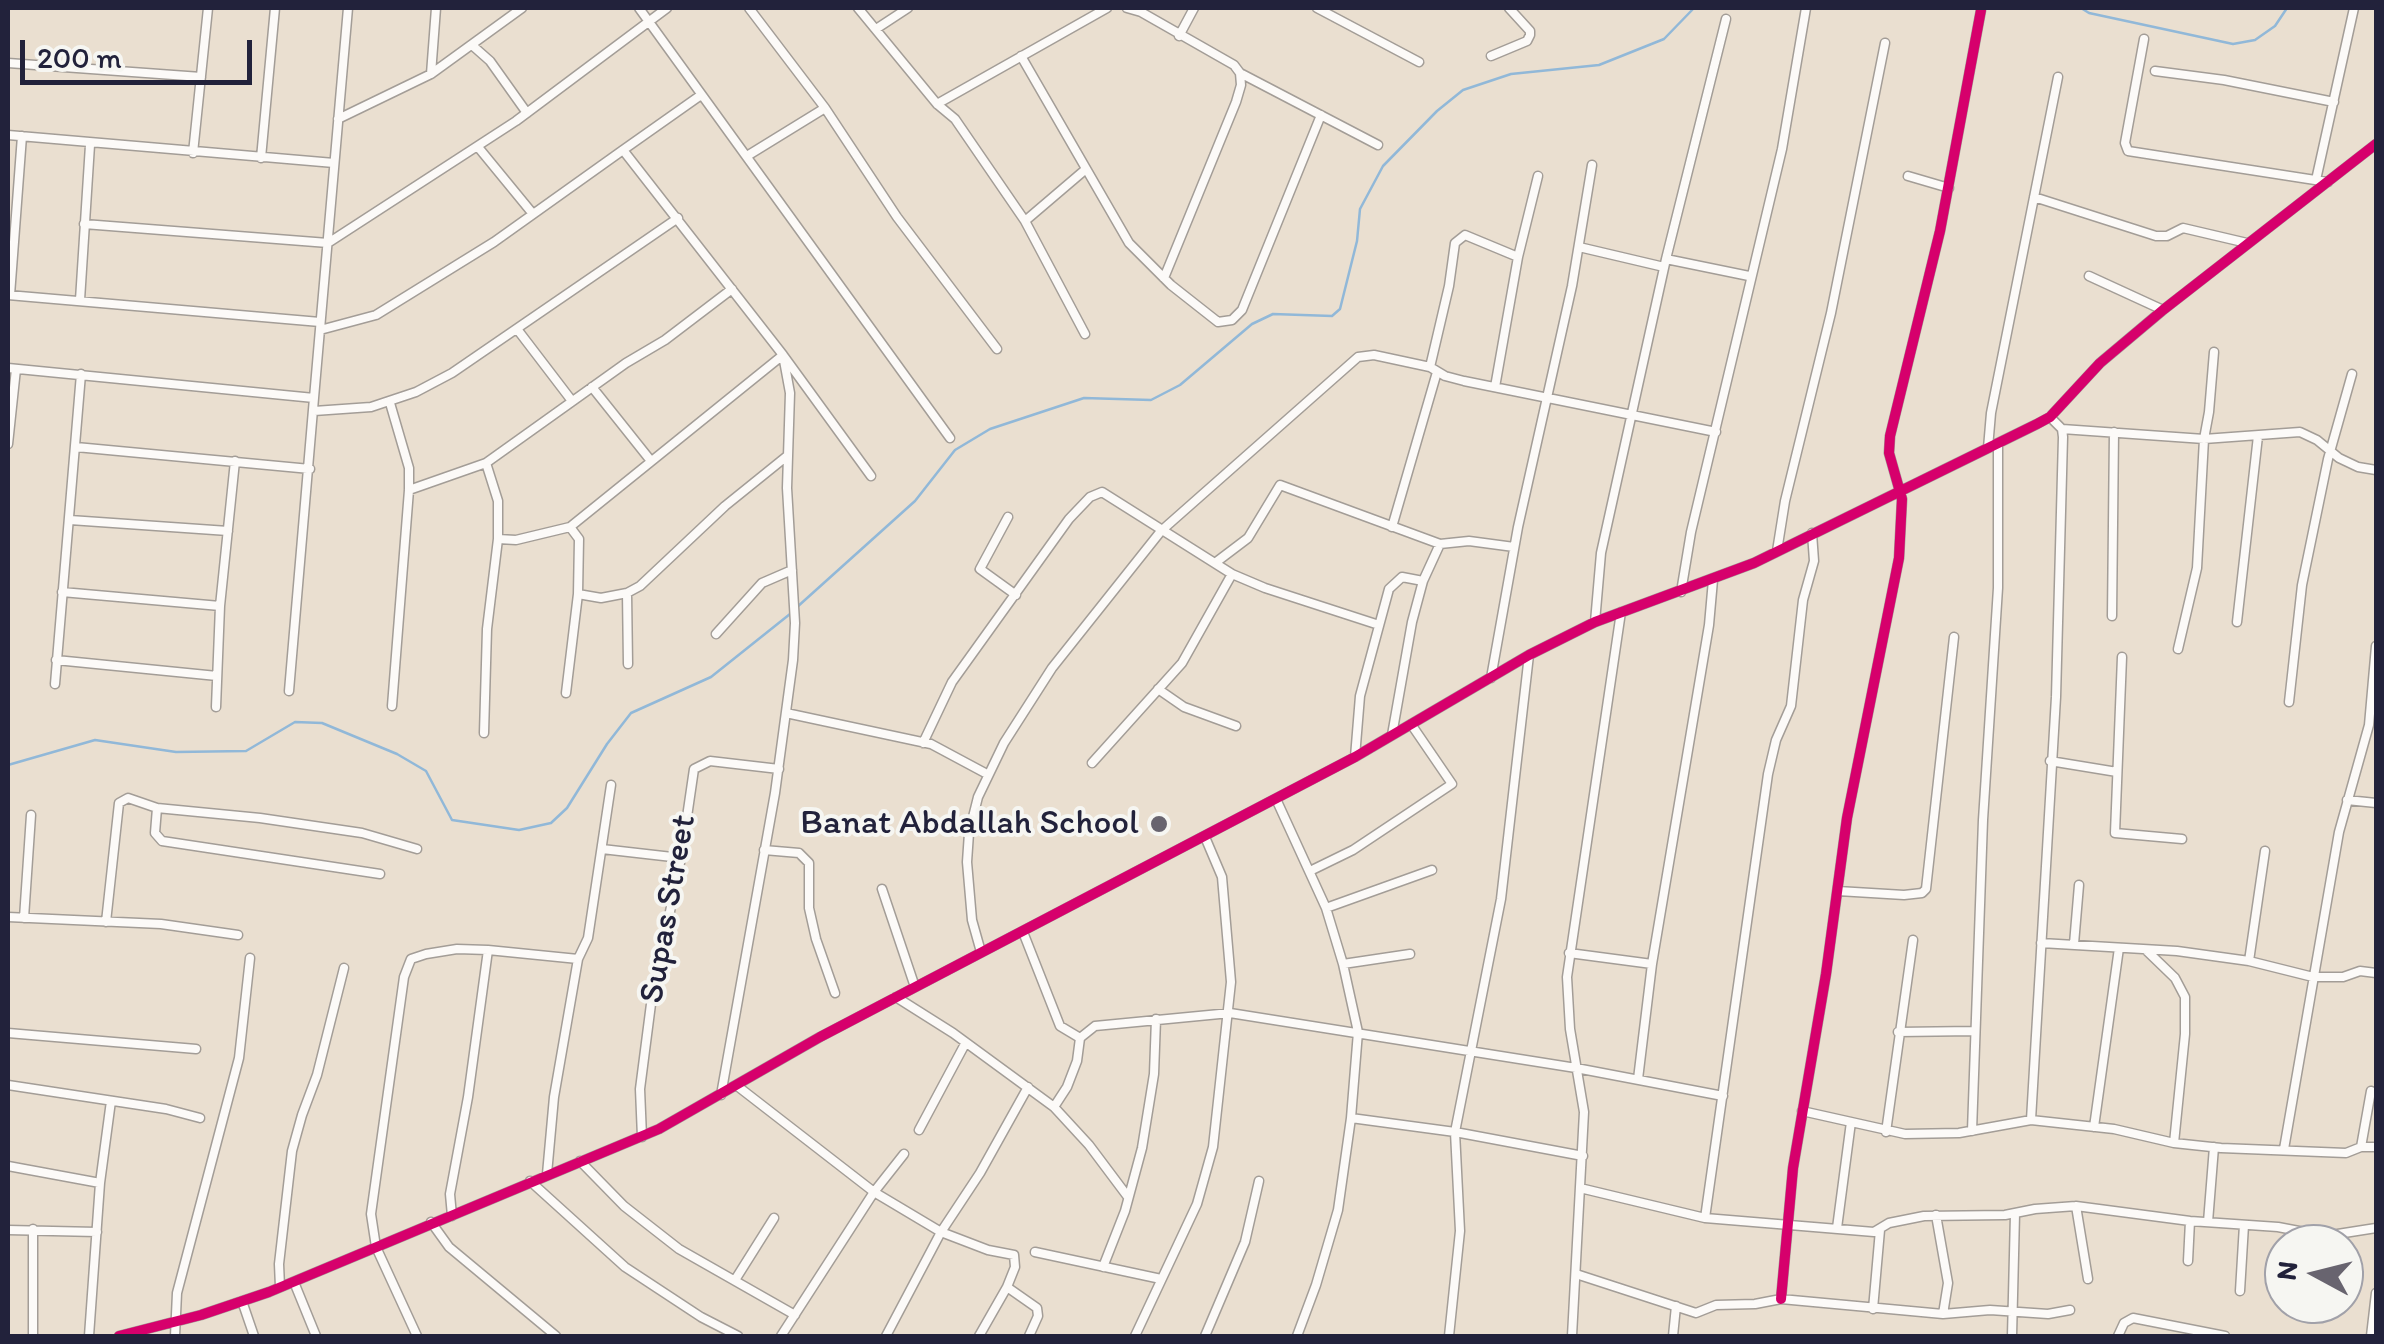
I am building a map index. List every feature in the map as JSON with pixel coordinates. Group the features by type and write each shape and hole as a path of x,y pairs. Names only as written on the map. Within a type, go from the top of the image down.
{"street":[{"path":"194,153 208,8 195,8"},
{"path":"261,158 274,8"},
{"path":"289,692 348,8"},
{"path":"431,74 436,8"},
{"path":"338,119 431,74 522,8"},
{"path":"640,8 950,438"},
{"path":"84,224 328,243 478,147 667,8"},
{"path":"749,8 825,108 897,217 997,349"},
{"path":"858,8 937,104 955,120 1024,221 1084,334"},
{"path":"876,28 908,8"},
{"path":"937,104 1107,8"},
{"path":"1127,8 1141,12 1234,65 1240,73 1378,145"},
{"path":"1179,36 1194,8"},
{"path":"1317,8 1420,62"},
{"path":"1491,56 1527,41 1530,35 1530,30 1509,8"},
{"path":"1681,592 1686,554 1791,106 1806,8"},
{"path":"2316,180 2354,8"},
{"path":"1781,1298 1802,1111 1852,788 1899,558 1900,490 1889,453 1890,436 1949,188 1980,10"},
{"path":"1595,622 1602,553 1632,414 1726,19"},
{"path":"2144,40 2128,151 2328,182"},
{"path":"1777,551 1886,44"},
{"path":"473,46 490,61 527,113"},
{"path":"1021,56 1130,242 1164,278 1218,322 1232,320 1242,310 1321,115"},
{"path":"8,63 202,77"},
{"path":"2156,71 2334,102"},
{"path":"1164,278 1236,102 1240,73"},
{"path":"1988,448 1991,413 2058,77"},
{"path":"22,136 9,295 320,326 376,315 533,214 701,95"},
{"path":"747,156 825,108"},
{"path":"8,136 334,163"},
{"path":"80,300 90,144"},
{"path":"119,1336 242,1302 642,1136 896,997 1356,757 1595,622 1713,580 2050,417 2100,363 2163,310 2376,144"},
{"path":"478,147 533,214"},
{"path":"623,150 872,476"},
{"path":"1491,678 1592,165"},
{"path":"1024,221 1086,170"},
{"path":"1495,387 1518,257 1538,176"},
{"path":"1908,176 1949,188"},
{"path":"2034,197 2156,236 2167,236 2184,228 2248,243"},
{"path":"314,411 347,411 390,403 452,374 678,218"},
{"path":"1392,527 1434,370 1455,243 1465,235 1518,257"},
{"path":"1578,248 1750,276"},
{"path":"2090,276 2163,310"},
{"path":"409,490 486,463 732,289"},
{"path":"517,329 572,401"},
{"path":"2178,649 2197,568 2204,439 2214,352"},
{"path":"720,1095 779,768 795,624 788,456 790,393 783,355"},
{"path":"498,539 516,540 570,527 783,355"},
{"path":"981,952 972,920 969,833 987,774 1052,668 1160,531 1358,357 1374,356 1495,387 1716,432"},
{"path":"8,444 12,369 314,398"},
{"path":"55,684 81,374"},
{"path":"2289,702 2302,585 2328,459 2352,374"},
{"path":"592,387 651,461"},
{"path":"390,403 408,468 409,490 392,706"},
{"path":"2050,417 2062,429 2204,439 2300,432 2358,467 2376,470"},
{"path":"2030,1120 2038,1030 2058,614 2062,429"},
{"path":"2112,616 2114,432"},
{"path":"2237,622 2258,436"},
{"path":"1972,1131 1983,820 1998,588 1998,444"},
{"path":"76,447 310,468"},
{"path":"578,594 594,598 627,593 651,577 725,506 788,456"},
{"path":"216,707 220,606 235,461"},
{"path":"484,734 487,629 498,539 498,501 486,463"},
{"path":"1214,563 1248,538 1280,485 1440,544 1468,541 1514,547"},
{"path":"923,743 952,682 1069,519 1094,494 1107,493 1160,531 1232,574 1379,624"},
{"path":"1008,517 980,568 1016,594"},
{"path":"70,520 228,532"},
{"path":"566,693 578,594 578,539 570,527"},
{"path":"1706,1218 1772,756 1790,706 1803,600 1814,560 1812,533"},
{"path":"1392,736 1412,622 1423,581 1440,544"},
{"path":"716,634 762,583 792,570"},
{"path":"1092,763 1182,663 1232,574"},
{"path":"1356,757 1358,708 1389,590 1396,580 1408,576 1423,581"},
{"path":"1638,1079 1652,964 1709,625 1713,580"},
{"path":"62,592 220,606"},
{"path":"627,593 628,664"},
{"path":"1572,1336 1584,1112 1568,1004 1569,953 1621,612"},
{"path":"1838,891 1904,895 1926,889 1954,637"},
{"path":"2284,1149 2347,800 2369,724 2376,646"},
{"path":"1449,1336 1460,1231 1455,1132 1500,898 1529,656"},
{"path":"2122,656 2115,834 2182,839"},
{"path":"56,660 217,676"},
{"path":"1158,689 1184,707 1236,726"},
{"path":"786,712 923,743 987,774"},
{"path":"1310,871 1353,850 1452,784 1411,724"},
{"name":"Supas Street","path":"642,1136 640,1089 651,1004 694,769 710,760 779,768"},
{"path":"2050,762 2116,772"},
{"path":"547,1174 554,1097 578,959 588,938 611,785"},
{"path":"106,922 119,804 128,798 157,808 346,831 418,849"},
{"path":"1276,799 1326,908 1344,964 1358,1032 1338,1210 1297,1336"},
{"path":"2347,800 2376,802"},
{"path":"157,808 155,833 162,841 380,874"},
{"path":"24,918 31,816"},
{"path":"1135,1336 1197,1204 1209,1168 1230,1013 1230,966 1222,877 1205,837"},
{"path":"602,849 680,858"},
{"path":"764,850 799,853 809,863 809,908 835,993"},
{"path":"2249,961 2265,851"},
{"path":"1326,908 1432,870"},
{"path":"2074,944 2078,886"},
{"path":"882,889 915,987"},
{"path":"8,918 161,924 238,935"},
{"path":"1023,932 1060,1026 1080,1038"},
{"path":"1886,1132 1912,940"},
{"path":"2040,943 2249,961 2313,977 2376,973"},
{"path":"2094,1127 2119,948"},
{"path":"417,1336 376,1247 371,1214 408,962 426,954 458,949 578,959"},
{"path":"452,1216 450,1194 468,1098 488,950"},
{"path":"2146,950 2175,978 2185,997 2174,1143"},
{"path":"1569,953 1652,964"},
{"path":"1344,964 1410,954"},
{"path":"175,1336 177,1293 239,1058 250,958"},
{"path":"280,1287 279,1264 292,1152 317,1075 344,968"},
{"path":"896,997 1054,1107 1128,1197"},
{"path":"1080,1038 1105,1023 1230,1013 1470,1050 1723,1096"},
{"path":"1103,1267 1128,1197 1147,1122 1156,1019"},
{"path":"1898,1032 1974,1032"},
{"path":"8,1033 196,1048"},
{"path":"1054,1107 1067,1088 1080,1038"},
{"path":"919,1130 965,1044"},
{"path":"8,1085 200,1118"},
{"path":"736,1085 874,1192 941,1232 988,1250 1014,1255 1015,1267 1007,1287 979,1336"},
{"path":"886,1336 941,1232 980,1173 1028,1087"},
{"path":"2361,1147 2370,1092"},
{"path":"89,1336 100,1182 111,1101"},
{"path":"1802,1111 1886,1132 1929,1135 2030,1120 2214,1148 2346,1152 2376,1147"},
{"path":"1351,1118 1583,1156"},
{"path":"1837,1228 1851,1122"},
{"path":"2208,1222 2214,1148"},
{"path":"781,1336 874,1192 904,1154"},
{"path":"580,1161 624,1206 678,1249 795,1316"},
{"path":"8,1166 100,1182"},
{"path":"1205,1336 1245,1242 1259,1181"},
{"path":"530,1182 625,1267 701,1317 738,1336"},
{"path":"1580,1188 1706,1218 1874,1232 1899,1220 1936,1215 2015,1214 2076,1206 2326,1236 2376,1228"},
{"path":"2076,1206 2088,1279"},
{"path":"2012,1336 2015,1214"},
{"path":"1936,1215 1948,1283 1943,1314"},
{"path":"734,1280 774,1218"},
{"path":"2188,1261 2190,1221"},
{"path":"431,1222 450,1247 556,1336"},
{"path":"2240,1291 2244,1225"},
{"path":"8,1230 97,1232"},
{"path":"33,1230 33,1336"},
{"path":"1874,1309 1880,1230"},
{"path":"1035,1252 1161,1280"},
{"path":"1576,1274 1696,1313 1725,1303 1755,1304 1781,1298 1943,1314 1990,1310 2048,1314 2070,1310"},
{"path":"294,1282 316,1336"},
{"path":"1007,1287 1037,1308 1038,1316 1028,1336"},
{"path":"2371,1336 2376,1293"},
{"path":"242,1302 254,1336"},
{"path":"1674,1336 1676,1306"},
{"path":"2118,1336 2124,1323 2133,1318 2190,1333 2225,1336"}],"waterway":[{"path":"796,608 915,501 955,450 990,429 1084,398 1151,400 1180,385 1252,324 1273,314 1332,316 1340,309 1357,241 1360,209 1383,166 1463,90 1511,74 1599,65 1664,39 1694,8"},
{"path":"2081,8 2089,13 2233,44 2255,40 2275,26 2287,8"},
{"path":"8,765 95,740 176,752 246,751 295,722 322,723 397,754 426,771 452,820 519,830 551,823 567,808 631,713 711,677 790,614"}],"cycle path":[{"path":"1781,1299 1793,1168 1826,974 1847,818 1899,558 1902,499 1889,453 1890,436 1940,231 1981,10"},
{"path":"119,1336 269,1292 659,1129 820,1037 1355,757 1529,655 1595,622 1754,563 2037,424 2050,417 2100,363 2163,310 2376,144"}],"place":[{"name":"Banat Abdallah School","path":"1159,824"}]}
